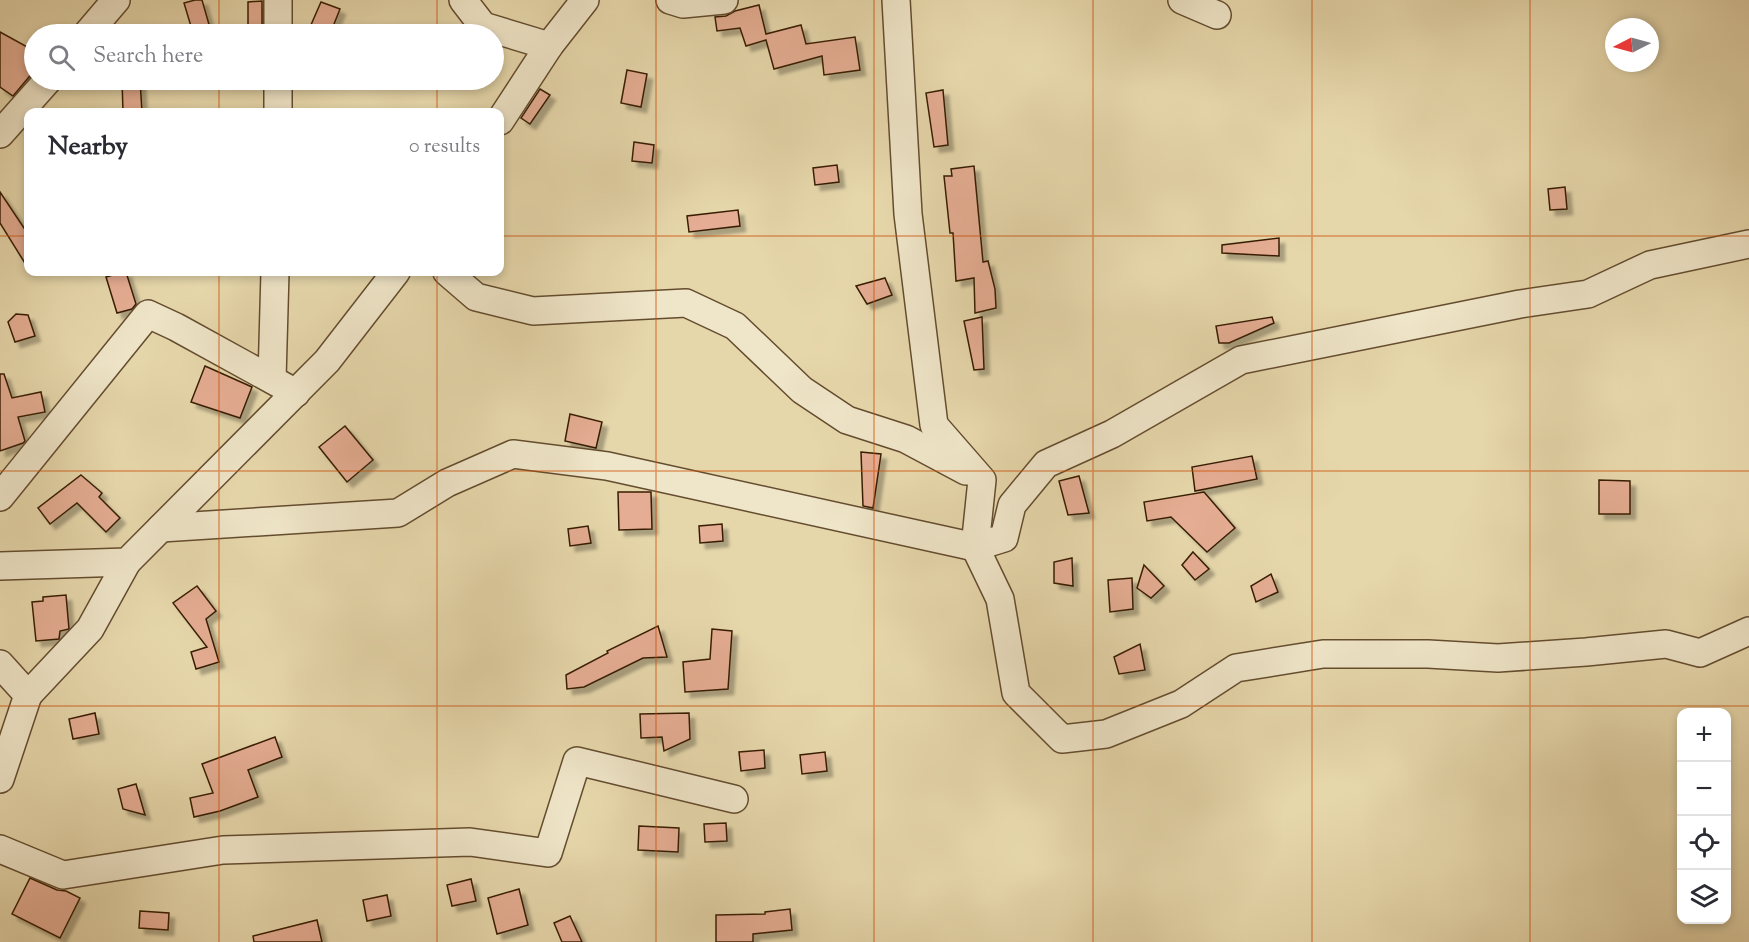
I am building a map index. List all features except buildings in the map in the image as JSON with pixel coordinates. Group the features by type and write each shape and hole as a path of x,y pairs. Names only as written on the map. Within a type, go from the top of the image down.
{"street":[{"path":"96,24 116,0"},
{"path":"278,0 278,24"},
{"path":"463,0 549,46"},
{"path":"504,115 549,46 585,0"},
{"path":"670,0 683,4 724,0"},
{"path":"896,0 908,214 934,425 982,480 975,547 1000,599 1016,693 1062,739 1106,734 1181,704 1236,668 1312,656 1428,654 1498,658 1666,644 1700,653 1749,630"},
{"path":"1182,0 1217,15"},
{"path":"0,134 39,90"},
{"path":"278,90 278,108"},
{"path":"161,528 398,513 447,483 513,454 607,466 975,547 1004,538 1012,505 1046,465 1112,434 1241,360 1487,311 1588,294 1650,265 1749,244"},
{"path":"272,380 275,276"},
{"path":"0,779 28,694 90,629 127,562 327,362 393,276"},
{"path":"452,276 476,297 533,311 686,303 735,326 802,390 847,420 906,439 982,480"},
{"path":"0,497 148,314 296,393"},
{"path":"0,566 127,562"},
{"path":"0,664 28,694"},
{"path":"0,849 63,875 222,850 470,842 548,853 577,761 734,799"}]}
